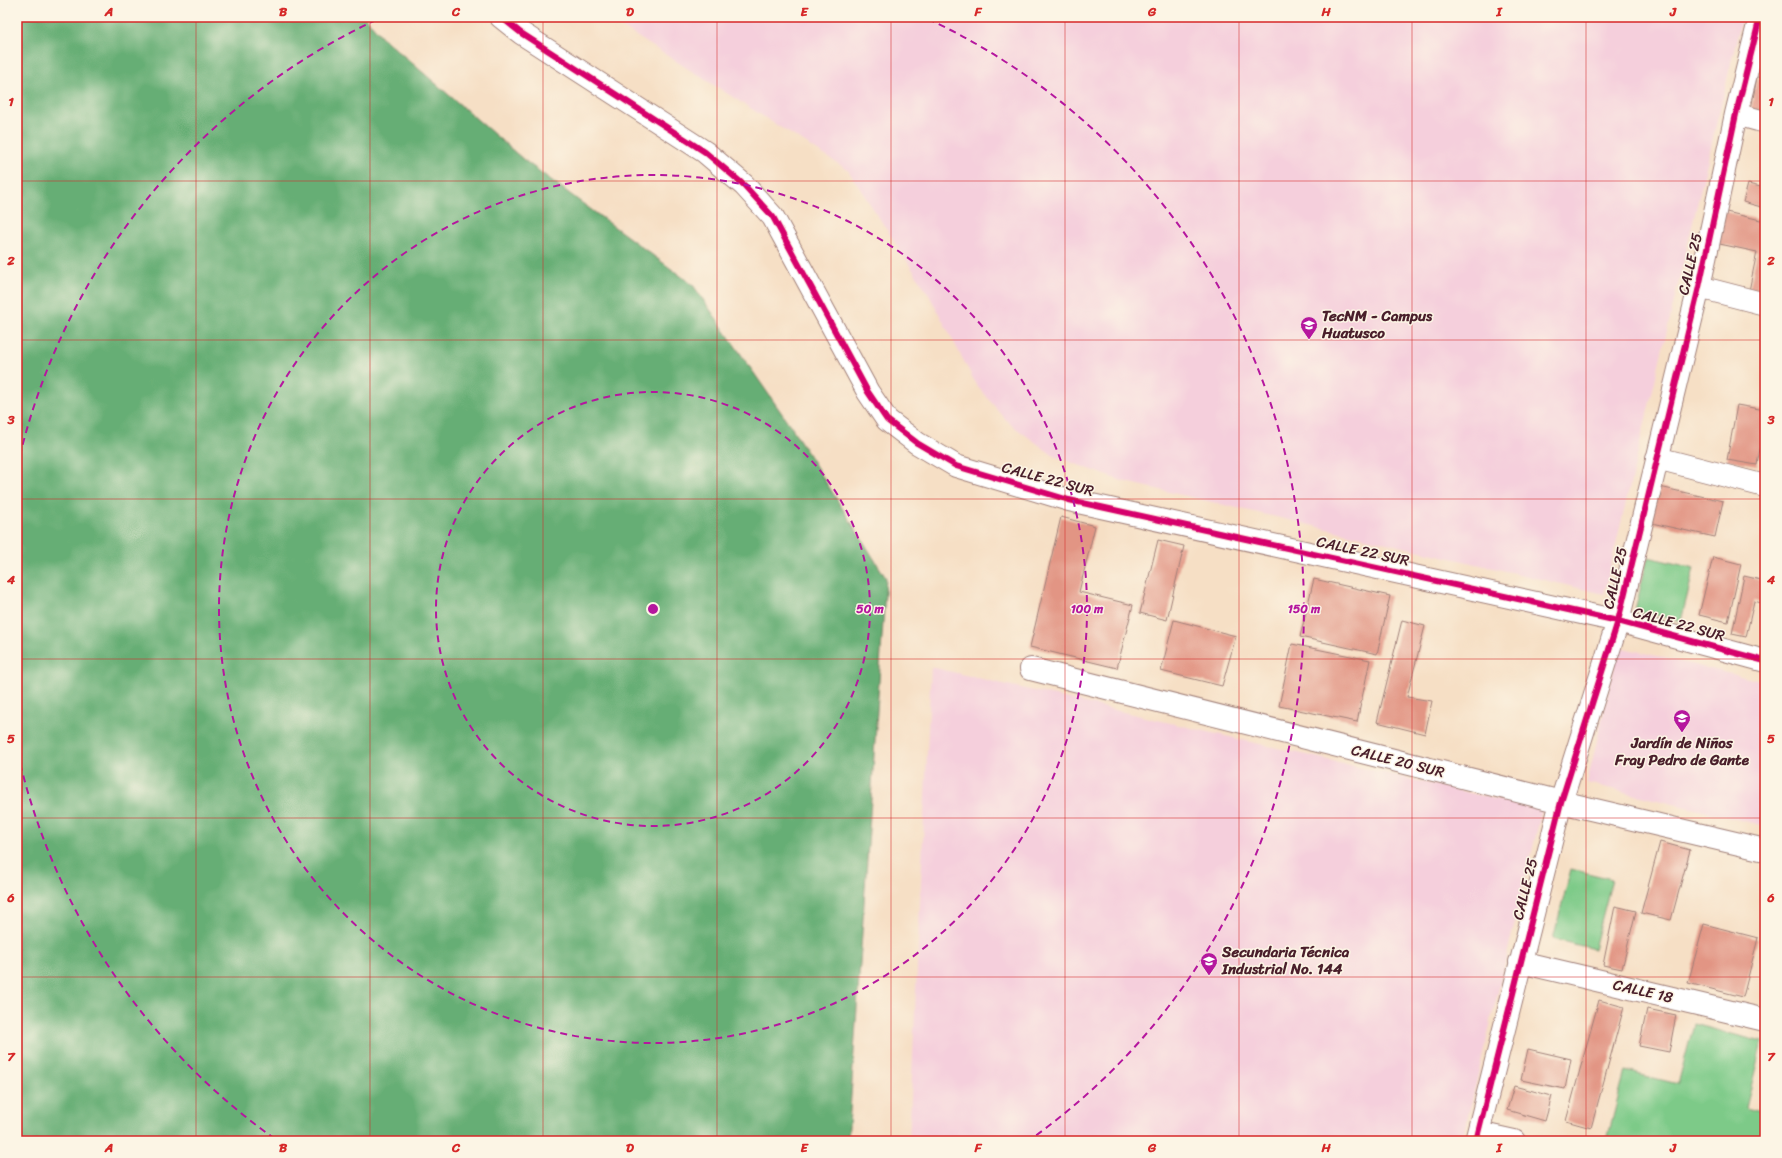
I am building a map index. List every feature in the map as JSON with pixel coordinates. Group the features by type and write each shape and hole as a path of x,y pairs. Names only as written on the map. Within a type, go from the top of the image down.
{"street":[{"name":"CALLE 22 SUR","path":"501,17 521,33 705,152 744,185 773,217 868,392 887,420 917,444 956,466 1069,500 1618,621 1765,660"},
{"name":"CALLE 25","path":"1478,1137 1520,962 1561,802 1618,621 1699,287 1736,114 1760,17"},
{"path":"1736,114 1765,122"},
{"path":"1699,287 1765,304"},
{"path":"1657,458 1765,486"},
{"name":"CALLE 20 SUR","path":"1031,669 1561,802 1765,850"},
{"name":"CALLE 18","path":"1520,962 1765,1020"},
{"path":"1478,1137 1514,1141"}],"shaded area":[{"name":"TecNM - Campus Huatusco","path":"606,17 1742,17 1604,594 1122,481 1054,456 1009,423 977,386 929,295 848,170"},
{"name":"Jardín de Niños Fray Pedro de Gante","path":"1619,647 1765,682 1765,826 1587,783"},
{"name":"Secundaria Técnica Industrial No. 144","path":"931,667 1542,810 1462,1141 909,1141"}],"green space":[{"path":"17,17 365,17 382,37 524,160 693,285 792,428 886,578 848,1141 17,1141"},
{"path":"1648,557 1694,568 1681,621 1635,610"},
{"path":"1571,869 1612,879 1594,949 1553,939"},
{"path":"1694,1024 1762,1042 1746,1108 1765,1113 1765,1141 1607,1140 1625,1071 1678,1084"}],"building":[{"path":"1757,77 1765,78 1765,111 1751,109"},
{"path":"1748,184 1765,188 1765,208 1743,202"},
{"path":"1722,211 1765,221 1765,294 1749,291 1757,252 1715,243"},
{"path":"1737,405 1765,410 1765,421 1757,465 1727,460"},
{"path":"1655,486 1723,501 1715,537 1647,522"},
{"path":"1061,517 1095,526 1079,592 1133,605 1117,668 1030,647"},
{"path":"1158,540 1184,546 1167,620 1140,613"},
{"path":"1713,557 1741,564 1728,622 1699,615"},
{"path":"1744,576 1765,581 1765,604 1754,601 1746,637 1732,634"},
{"path":"1314,579 1390,596 1377,654 1300,637"},
{"path":"1174,620 1236,636 1222,686 1161,671"},
{"path":"1402,620 1425,626 1407,697 1432,701 1425,734 1377,722"},
{"path":"1292,644 1370,660 1357,722 1279,706"},
{"path":"1660,842 1690,850 1671,920 1641,913"},
{"path":"1615,906 1636,911 1622,969 1603,965"},
{"path":"1704,924 1758,938 1743,997 1688,983"},
{"path":"1599,1000 1624,1007 1591,1128 1566,1121"},
{"path":"1647,1009 1676,1015 1669,1052 1639,1046"},
{"path":"1528,1049 1571,1059 1565,1089 1521,1080"},
{"path":"1514,1086 1552,1096 1545,1121 1507,1110"}],"cycle path":[{"path":"501,17 521,33 705,152 744,185 773,217 868,392 887,420 917,443 956,466 1069,500 1618,621 1765,661"},
{"path":"1476,1141 1561,802 1618,621 1699,287 1736,114 1760,17"}],"place":[{"name":"TecNM - Campus Huatusco","path":"1309,340"},
{"name":"Jardín de Niños Fray Pedro de Gante","path":"1682,733"},
{"name":"Secundaria Técnica Industrial No. 144","path":"1209,976"}]}
